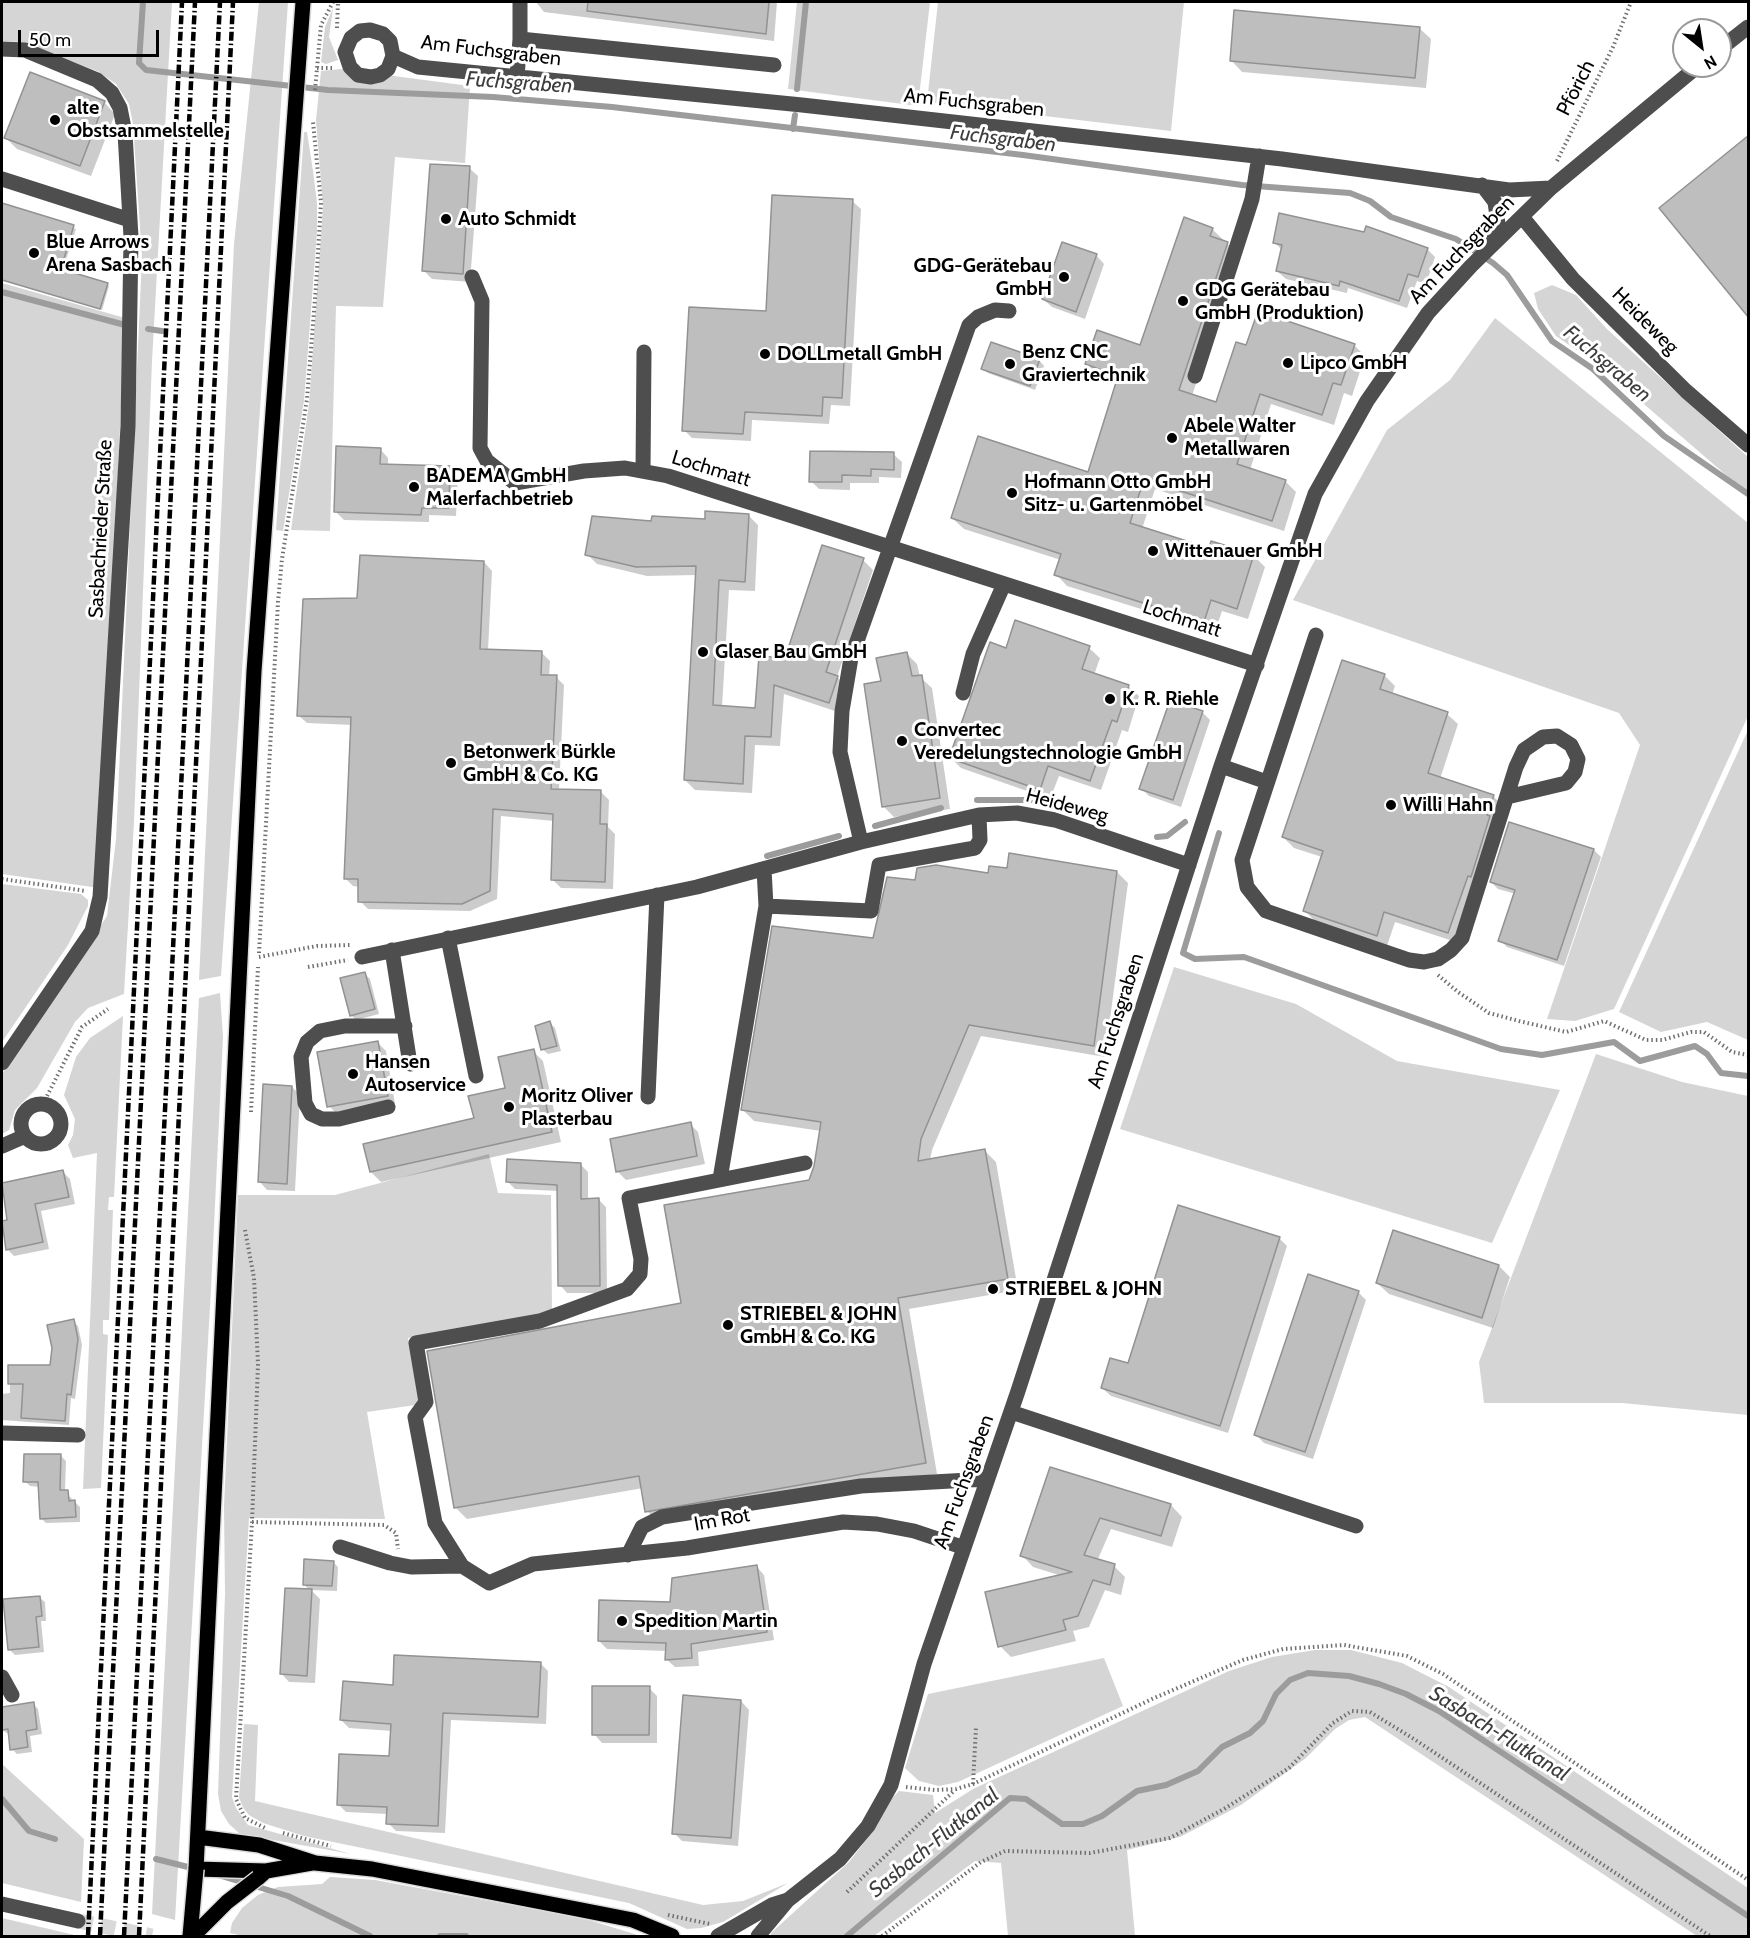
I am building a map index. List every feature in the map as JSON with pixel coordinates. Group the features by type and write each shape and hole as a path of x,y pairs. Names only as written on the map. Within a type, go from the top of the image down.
{"main road":[{"path":"192,1936 254,671 303,2"},
{"path":"198,1837 259,1845 315,1863 372,1869 633,1920 672,1936"},
{"path":"195,1869 262,1875 315,1863"},
{"path":"192,1936 227,1902 262,1875"}],"street":[{"path":"517,77 520,2"},
{"path":"1732,40 1749,27"},
{"path":"520,39 774,65"},
{"name":"Sasbachrieder Straße","path":"2,49 25,50 97,80 112,93 120,108 125,133 130,220 128,426 100,897 92,931 2,1063"},
{"name":"Am Fuchsgraben","path":"393,56 418,67 814,106 1259,156 1509,190 1551,188"},
{"name":"Am Fuchsgraben","path":"758,1936 788,1900 840,1859 868,1826 891,1785 924,1664 962,1547 1011,1412 1221,766 1315,494 1367,401 1428,313 1471,266 1523,218 1551,188 1684,78"},
{"path":"1195,376 1252,199 1259,156"},
{"path":"2,179 130,220"},
{"path":"1482,185 1495,202 1498,224 1491,246"},
{"name":"Heideweg","path":"1523,218 1573,279 1686,391 1749,445"},
{"name":"Lochmatt","path":"472,277 482,301 480,448 487,461 515,483 584,471 625,468 668,476 1257,665"},
{"path":"766,906 871,911 879,865 868,841 840,752 842,711 850,658 969,325 978,317 994,310 1009,311"},
{"path":"643,471 644,352"},
{"path":"963,693 973,654 1004,585"},
{"path":"1316,635 1242,860 1247,887 1254,899 1266,911 1409,960 1424,962 1445,954 1462,938 1516,767 1524,750 1543,737 1557,736 1571,745 1578,759 1575,772 1566,783 1507,797"},
{"path":"1221,766 1267,782"},
{"name":"Heideweg","path":"360,951 392,950 698,887 868,841 979,815 1017,813 1055,820 1189,865"},
{"path":"879,865 975,848 980,840 979,815"},
{"path":"720,1179 766,906 764,869"},
{"path":"648,1097 657,896"},
{"path":"448,938 476,1076"},
{"path":"392,950 410,1064"},
{"path":"388,1107 339,1119 322,1119 311,1114 305,1103 301,1057 307,1042 320,1031 345,1026 405,1026"},
{"path":"44,1104 57,1111 61,1126 59,1134 46,1143 31,1141 25,1136 21,1121 23,1114 28,1108 44,1104"},
{"path":"2,1146 25,1136"},
{"path":"462,1566 435,1523 415,1417 426,1402 416,1343 540,1321 627,1290 640,1274 641,1259 629,1198 805,1163"},
{"path":"1011,1412 1356,1526"},
{"path":"2,1433 78,1435"},
{"path":"628,1555 642,1527 662,1517 861,1486 987,1479"},
{"name":"Im Rot","path":"462,1566 489,1583 533,1564 687,1548 843,1522 877,1524 914,1531 962,1547"},
{"path":"340,1547 390,1563 411,1566 462,1566"},
{"path":"2,1677 12,1695"},
{"name":"Am Fuchsgraben","path":"720,1935 772,1905 788,1900"},
{"path":"2,1904 78,1921"}],"path":[{"path":"317,68 321,25 333,2"},
{"name":"Pförich","path":"1551,188 1558,156 1614,47 1631,2"},
{"path":"251,1116 278,602 282,559 308,399 316,286 321,202 314,150 313,117"},
{"path":"2,879 80,888 100,897"},
{"path":"259,957 317,946 360,951"},
{"path":"308,967 360,951"},
{"path":"1424,962 1458,992 1489,1013 1566,1032 1604,1021 1646,1040 1662,1040 1691,1032 1704,1032 1732,1052 1749,1055"},
{"path":"44,1104 82,1027 108,1009"},
{"path":"244,1226 255,1278 258,1364 252,1522 236,1799 245,1818 252,1823 342,1849"},
{"path":"891,1785 935,1790 956,1789 973,1784 1152,1699 1243,1660 1283,1649 1344,1645 1407,1656 1443,1674 1749,1880"},
{"path":"882,1936 981,1862 1005,1851 1090,1853 1170,1838 1224,1809 1281,1773 1333,1723 1352,1711 1370,1712 1414,1739 1710,1936"},
{"path":"973,1784 976,1727"},
{"path":"847,1892 956,1789"},
{"path":"665,1915 715,1925 720,1935"}],"shaded area":[{"path":"2,2 172,2 152,361 134,822 124,994 88,1008 75,1022 37,1088 15,1110 9,1130 2,1134 2,1074 107,916 116,839 142,257 133,124 129,104 116,84 97,71 21,42 2,41"},
{"path":"259,2 288,2 221,976 199,980 234,244"},
{"path":"797,2 930,2 918,106 788,89"},
{"path":"938,2 1184,2 1171,131 927,102"},
{"path":"333,8 329,37 338,60 326,64 321,62 325,27"},
{"path":"341,69 470,86 465,163 395,157 383,307 336,306 330,531 291,530 309,404 323,207 316,120 321,71"},
{"path":"304,132 307,132 313,171 317,203 317,232 304,401 283,531 276,530"},
{"path":"2,283 125,318 99,888 2,874"},
{"path":"1552,285 1576,295 1607,329 1748,457 1748,494 1601,367 1556,336 1538,309 1534,293"},
{"path":"1495,318 1748,523 1748,716 1614,1009 1575,1021 1547,1019 1640,745 1619,713 1293,600 1387,430 1450,380"},
{"path":"1748,730 1748,1040 1707,1022 1661,1032 1619,1012"},
{"path":"2,884 81,894 88,900 88,906 68,945 2,1042"},
{"path":"1174,967 1296,1004 1397,1061 1560,1090 1492,1243 1120,1129"},
{"path":"220,993 223,1037 211,1289 175,1920 152,1914 199,998"},
{"path":"123,1016 114,1197 109,1197 108,1210 113,1210 109,1320 103,1320 103,1334 108,1335 101,1488 83,1489 97,1153 73,1158 68,1145 73,1135 75,1119 64,1095 76,1057 90,1038"},
{"path":"1596,1054 1682,1082 1748,1096 1748,1415 1622,1403 1484,1403 1479,1362"},
{"path":"489,1154 498,1193 551,1195 552,1313 408,1338 422,1404 367,1412 385,1519 249,1518 232,1797 236,1808 248,1825 351,1854 240,1834 229,1824 221,1811 218,1794 225,1594 224,1506 238,1195 335,1195"},
{"path":"1315,1650 1351,1650 1402,1663 1449,1687 1748,1888 1748,1936 1697,1936 1365,1717 1349,1720 1335,1729 1306,1758 1241,1805 1180,1837 1127,1850 1135,1936 1008,1936 1001,1863 975,1861 874,1936 771,1936 771,1933 849,1862 877,1826 892,1798 899,1791 933,1795 935,1813 973,1789 1229,1671 1272,1657"},
{"path":"1104,1658 1123,1706 958,1782 939,1786 919,1781 905,1768 928,1694"},
{"path":"244,1724 258,1725 255,1801 703,1905 743,1901 788,1883 723,1922 687,1929 629,1903 304,1836 263,1823 249,1815 244,1809 239,1798"},
{"path":"2,1764 84,1839 81,1902 2,1883"},
{"path":"330,1877 375,1880 582,1918 641,1936 243,1936 230,1933 232,1923 242,1908 258,1895 278,1887 322,1884"},
{"path":"2,1918 79,1936 2,1936"}],"building":[{"path":"588,2 769,2 766,34 587,11"},
{"path":"1234,10 1420,27 1415,78 1230,61"},
{"name":"alte Obstsammelstelle","path":"30,72 105,101 80,166 4,138"},
{"path":"1749,135 1749,318 1659,208"},
{"name":"Auto Schmidt","path":"430,164 470,166 463,274 422,271"},
{"name":"DOLLmetall GmbH","path":"772,195 853,199 842,398 823,397 822,416 745,412 743,434 682,431 689,307 766,311"},
{"name":"Blue Arrows Arena Sasbach","path":"2,203 74,225 61,269 108,283 100,309 2,280"},
{"path":"1279,213 1364,232 1366,226 1428,248 1418,277 1408,274 1399,301 1340,281 1339,286 1276,271 1282,245 1273,243"},
{"path":"1184,217 1213,228 1210,236 1228,242 1179,390 1216,402 1236,342 1246,345 1258,311 1355,344 1341,385 1333,383 1322,415 1260,394 1237,464 1286,480 1272,521 1144,479 1130,523 1209,548 1211,541 1254,554 1237,609 1211,600 1204,622 1054,575 1061,554 951,518 978,436 1088,472 1118,376 1085,364 1097,330 1140,345"},
{"name":"GDG-Gerätebau GmbH","path":"1062,242 1097,254 1076,312 1042,299"},
{"name":"Benz CNC Graviertechnik","path":"991,342 1040,359 1030,386 981,369"},
{"path":"336,446 381,448 380,464 450,466 449,508 422,508 421,515 334,512"},
{"path":"810,451 894,452 894,470 871,469 871,476 842,475 842,482 809,482"},
{"path":"705,511 749,514 745,582 719,580 713,705 755,708 759,656 785,658 822,545 864,558 826,672 838,676 829,703 774,685 771,737 745,736 743,784 684,780 696,566 636,567 585,555 592,516 651,521 652,516 705,519"},
{"name":"Betonwerk Bürkle GmbH & Co. KG","path":"360,555 484,561 480,649 542,651 541,675 557,675 551,789 601,790 600,824 607,824 605,882 551,880 553,814 493,809 490,891 462,904 358,902 358,879 344,879 351,717 297,716 303,599 357,598"},
{"path":"1015,620 1090,646 1082,669 1129,685 1117,722 1112,720 1090,781 1048,766 1040,790 949,758 990,642 1006,648"},
{"name":"Convertec Veredelungstechnologie GmbH","path":"907,652 912,676 922,675 940,798 882,807 864,684 881,681 876,658"},
{"name":"Willi Hahn","path":"1342,660 1385,674 1380,689 1448,712 1428,773 1494,795 1487,815 1490,816 1471,877 1468,876 1448,933 1384,912 1377,936 1303,911 1323,851 1282,837"},
{"path":"1170,700 1203,711 1173,800 1139,789"},
{"path":"1509,822 1594,849 1557,960 1498,941 1515,890 1490,882"},
{"name":"STRIEBEL & JOHN GmbH & Co. KG","path":"1009,853 1117,871 1094,1046 969,1025 921,1139 918,1161 985,1149 1008,1279 898,1298 926,1463 645,1512 639,1476 454,1508 427,1351 681,1303 664,1205 809,1180 814,1166 821,1122 741,1110 772,926 873,938 887,877 915,880 917,868 936,865 988,873 989,866 1007,868"},
{"path":"365,972 375,1009 350,1016 340,978"},
{"path":"550,1021 557,1046 541,1050 535,1026"},
{"name":"Hansen Autoservice","path":"378,1041 388,1096 327,1107 317,1052"},
{"name":"Moritz Oliver Plasterbau","path":"534,1049 552,1132 370,1172 363,1144 474,1118 468,1096 505,1088 498,1057"},
{"path":"263,1084 292,1086 287,1184 258,1182"},
{"path":"691,1122 697,1156 616,1172 610,1139"},
{"path":"507,1159 581,1163 581,1199 599,1198 600,1286 558,1286 557,1185 506,1182"},
{"path":"63,1170 69,1197 35,1204 43,1242 6,1250 2,1221 7,1220 2,1183"},
{"path":"1178,1205 1280,1237 1220,1426 1101,1388 1110,1358 1128,1363"},
{"path":"1393,1230 1499,1265 1482,1318 1376,1283"},
{"path":"1308,1274 1359,1291 1305,1452 1254,1435"},
{"path":"74,1319 78,1339 71,1395 67,1394 65,1421 21,1418 23,1384 8,1384 8,1365 50,1365 52,1348 47,1325"},
{"path":"24,1454 61,1454 60,1490 68,1490 69,1501 75,1500 76,1517 40,1519 38,1482 23,1482"},
{"path":"1050,1467 1171,1504 1161,1536 1100,1518 1084,1555 1115,1564 1110,1585 1093,1580 1078,1616 1063,1620 1066,1630 998,1647 985,1592 1072,1572 1020,1556"},
{"path":"304,1559 334,1561 332,1586 303,1585"},
{"path":"757,1565 767,1632 691,1644 692,1658 665,1660 666,1643 598,1641 599,1600 670,1602 672,1578"},
{"path":"285,1588 312,1589 307,1676 280,1674"},
{"path":"40,1596 42,1616 36,1617 39,1647 8,1650 3,1599"},
{"path":"394,1655 541,1662 538,1717 443,1713 438,1826 386,1824 387,1807 337,1805 339,1754 389,1756 391,1724 340,1720 343,1681 393,1685"},
{"path":"592,1686 650,1686 649,1735 592,1735"},
{"path":"683,1695 741,1700 731,1838 672,1834"},
{"path":"34,1702 37,1729 26,1731 28,1747 10,1750 8,1729 2,1730 2,1707"}],"waterway":[{"name":"Fuchsgraben","path":"143,2 139,63 146,70 328,90 493,97 612,107 1023,155 1242,185 1350,193 1370,201 1391,217 1456,239 1493,263 1507,275 1552,341 1593,369 1664,436 1748,494"},
{"path":"797,89 806,2"},
{"path":"793,129 795,115"},
{"path":"2,292 125,325"},
{"path":"148,329 162,331"},
{"path":"977,800 1032,800 1086,811"},
{"path":"875,826 941,808"},
{"path":"1157,837 1167,836 1185,822"},
{"path":"1219,833 1183,953 1195,959 1244,957 1501,1049 1542,1055 1614,1042 1640,1061 1695,1046 1707,1054 1721,1073 1748,1076"},
{"path":"767,856 839,836"},
{"name":"Sasbach-Flutkanal","path":"847,1936 1010,1798 1026,1799 1062,1824 1083,1824 1102,1816 1137,1791 1166,1785 1198,1771 1222,1747 1250,1733 1263,1721 1276,1694 1290,1680 1308,1673 1349,1676 1379,1684 1406,1694 1439,1711 1748,1916"},
{"path":"2,1799 29,1831 55,1839"},
{"name":"Sasbach-Flutkanal","path":"156,1859 196,1869"},
{"name":"Sasbach-Flutkanal","path":"218,1875 288,1896 370,1936"},
{"name":"Sasbach-Flutkanal","path":"440,1936 466,1936"}],"tunnel":[{"path":"78,1921 152,1936"}],"railway":[{"path":"88,1936 182,2"},
{"path":"100,1936 195,2"},
{"path":"124,1936 220,2"},
{"path":"139,1936 233,2"}],"place":[{"name":"alte Obstsammelstelle","path":"55,120"},
{"name":"Auto Schmidt","path":"446,219"},
{"name":"Blue Arrows Arena Sasbach","path":"34,253"},
{"name":"GDG-Gerätebau GmbH","path":"1064,277"},
{"name":"GDG Gerätebau GmbH (Produktion)","path":"1183,301"},
{"name":"DOLLmetall GmbH","path":"765,354"},
{"name":"Lipco GmbH","path":"1288,363"},
{"name":"Benz CNC Graviertechnik","path":"1010,364"},
{"name":"Abele Walter Metallwaren","path":"1172,438"},
{"name":"BADEMA GmbH Malerfachbetrieb","path":"414,487"},
{"name":"Hofmann Otto GmbH Sitz- u. Gartenmöbel","path":"1012,493"},
{"name":"Wittenauer GmbH","path":"1153,551"},
{"name":"Glaser Bau GmbH","path":"703,652"},
{"name":"K. R. Riehle","path":"1110,699"},
{"name":"Convertec Veredelungstechnologie GmbH","path":"902,741"},
{"name":"Betonwerk Bürkle GmbH & Co. KG","path":"451,763"},
{"name":"Willi Hahn","path":"1391,805"},
{"name":"Hansen Autoservice","path":"353,1074"},
{"name":"Moritz Oliver Plasterbau","path":"509,1107"},
{"name":"STRIEBEL & JOHN","path":"993,1289"},
{"name":"STRIEBEL & JOHN GmbH & Co. KG","path":"728,1325"},
{"name":"Spedition Martin","path":"622,1621"}]}
